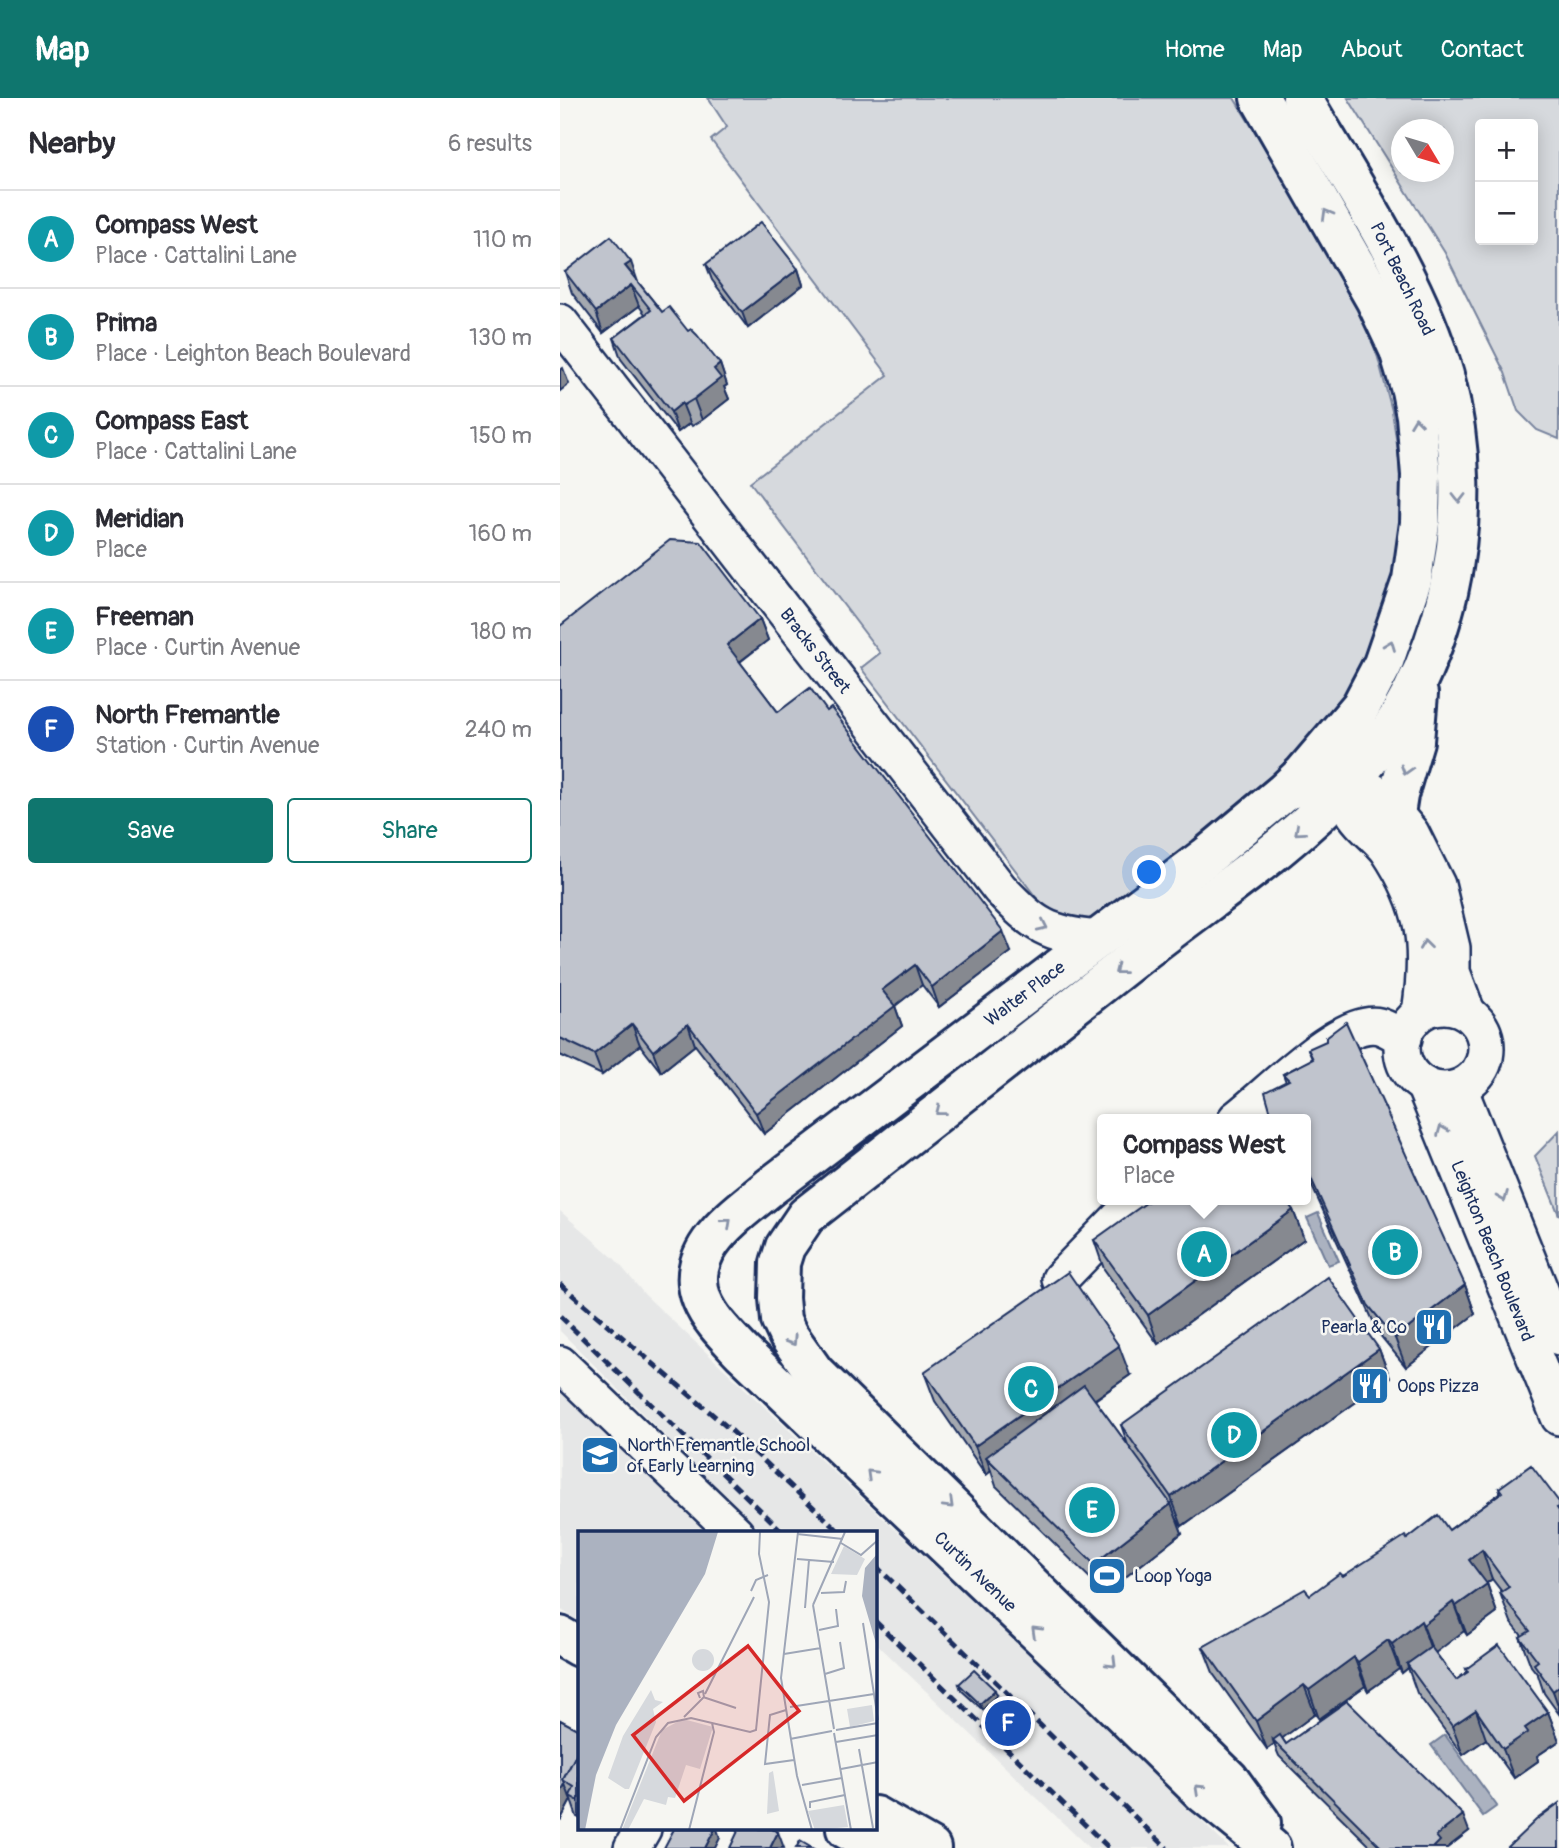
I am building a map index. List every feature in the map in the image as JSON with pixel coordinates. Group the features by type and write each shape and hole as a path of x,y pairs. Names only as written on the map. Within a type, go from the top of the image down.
{"main road":[{"name":"Port Beach Road","path":"1260,98 1375,299 1399,350 1416,416 1421,475 1420,523 1412,580 1383,664 1361,706"},
{"name":"Port Beach Road","path":"1302,98 1394,256 1427,325 1444,376 1453,422 1459,492 1458,535 1445,606 1420,678 1386,737 1348,784"},
{"path":"1395,814 1414,741 1420,678"},
{"name":"Walter Place","path":"697,1282 701,1259 724,1225 770,1187 1206,857 1303,774 1361,706"},
{"name":"Curtin Avenue","path":"1280,1848 1229,1779 814,1372 788,1335 781,1320 779,1275 785,1247 806,1216 1154,943 1259,866 1348,784"},
{"name":"Curtin Avenue","path":"697,1282 702,1301 718,1327 742,1352 1086,1678 1203,1793 1271,1848"},
{"path":"560,1636 578,1646"},
{"path":"560,1666 578,1676"},
{"path":"877,1817 931,1848"},
{"path":"848,1830 880,1848"}],"street":[{"name":"Bracks Street","path":"560,322 1000,889 1025,915 1041,926 1068,935 1098,939"},
{"path":"1284,792 1322,783 1348,784 1374,792 1411,834 1437,885 1452,948 1452,972 1467,1012 1482,1028 1487,1050 1483,1064 1470,1081 1459,1088 1440,1090 1424,1085 1406,1066 1402,1052 1426,976 1426,949 1412,895 1386,848 1353,811 1348,784 1345,763 1350,735 1361,706"},
{"path":"1243,1114 1282,1078 1344,1032 1377,1025 1412,1025 1436,1006 1451,1006 1467,1012"},
{"name":"Leighton Beach Boulevard","path":"1424,1085 1559,1417"},
{"name":"Leighton Beach Boulevard","path":"1459,1088 1559,1337"},
{"path":"1060,1279 1131,1205"},
{"path":"560,1364 734,1531"},
{"path":"632,1848 642,1830"}],"shaded area":[{"path":"708,98 1234,98 1360,308 1378,358 1392,411 1399,458 1402,529 1396,574 1382,619 1349,692 1295,762 1100,917 1079,924 1045,909 861,668 880,653 750,482 888,375 711,140 727,127"},
{"path":"1348,98 1559,98 1559,439 1537,430 1518,411 1505,373 1445,253 1401,182 1454,182 1454,119 1391,119 1391,167"},
{"path":"1559,1131 1559,1215 1535,1156"},
{"path":"560,1211 616,1260 645,1295 1027,1653 1229,1848 1089,1848 877,1644 877,1531 760,1531 560,1331"},
{"path":"1318,1213 1339,1261 1328,1265 1307,1218"},
{"name":"North Fremantle School of Early Learning","path":"560,1378 716,1531 578,1531 578,1620 560,1609"},
{"path":"1445,1735 1497,1806 1483,1816 1431,1745"}],"building":[{"path":"761,222 798,269 742,312 706,264"},
{"path":"611,236 631,262 625,266 662,312 669,307 688,331 691,329 697,335 720,364 714,369 721,378 694,399 684,405 682,403 671,412 614,338 651,310 631,285 596,312 565,272"},
{"path":"670,540 701,542 760,619 727,645 778,712 810,688 827,711 831,708 1003,931 932,987 915,965 882,990 895,1006 756,1113 688,1024 653,1051 632,1024 594,1054 560,1038 560,626"},
{"path":"1346,1022 1465,1285 1395,1338 1368,1305 1311,1178 1311,1114 1282,1114 1280,1111 1271,1113 1265,1092 1289,1080 1283,1074 1313,1059 1308,1049 1326,1041 1326,1037"},
{"path":"1143,1205 1290,1205 1293,1210 1148,1315 1094,1240"},
{"path":"1068,1272 1119,1346 975,1446 924,1372"},
{"path":"1328,1277 1379,1349 1171,1497 1121,1425"},
{"path":"1084,1385 1171,1504 1094,1564 986,1457"},
{"path":"1531,1465 1559,1502 1559,1686 1553,1691 1534,1664 1538,1661 1520,1637 1530,1631 1500,1593 1509,1587 1482,1550 1469,1560 1487,1584 1456,1606 1453,1602 1423,1625 1421,1621 1392,1644 1388,1640 1358,1662 1354,1657 1309,1690 1304,1685 1256,1721 1203,1647 1305,1589 1310,1595 1340,1573 1343,1576 1405,1536 1407,1539 1438,1515 1449,1530 1502,1492 1499,1488"},
{"path":"1499,1645 1548,1712 1525,1728 1528,1732 1503,1749 1476,1710 1452,1726 1407,1664 1431,1647 1456,1680 1468,1672 1466,1669"},
{"path":"974,1670 995,1690 980,1704 959,1684"},
{"path":"1347,1701 1463,1815 1436,1836 1440,1841 1433,1848 1382,1848 1273,1740 1280,1735 1286,1744"},
{"path":"560,1720 578,1729 578,1751 563,1780 565,1784 560,1794"},
{"path":"578,1751 578,1800 570,1796 574,1787 563,1780"},
{"path":"1559,1803 1559,1848 1507,1848 1536,1820"},
{"path":"673,1830 714,1830 705,1848 664,1848"},
{"path":"739,1830 778,1832 770,1848 730,1848"},
{"path":"800,1841 812,1848 796,1848"}],"railway":[{"path":"560,1284 733,1432 839,1531"},
{"path":"560,1316 782,1531"},
{"path":"877,1567 1167,1848"},
{"path":"877,1623 1109,1848"}],"place":[{"name":"Prima","path":"1395,1252"},
{"name":"Compass West","path":"1204,1254"},
{"name":"Pearla & Co","path":"1434,1327"},
{"name":"Oops Pizza","path":"1370,1386"},
{"name":"Compass East","path":"1031,1389"},
{"name":"Meridian","path":"1234,1435"},
{"name":"North Fremantle School of Early Learning","path":"600,1455"},
{"name":"Freeman","path":"1092,1510"},
{"name":"Loop Yoga","path":"1107,1576"},
{"name":"North Fremantle","path":"1008,1723"}]}
